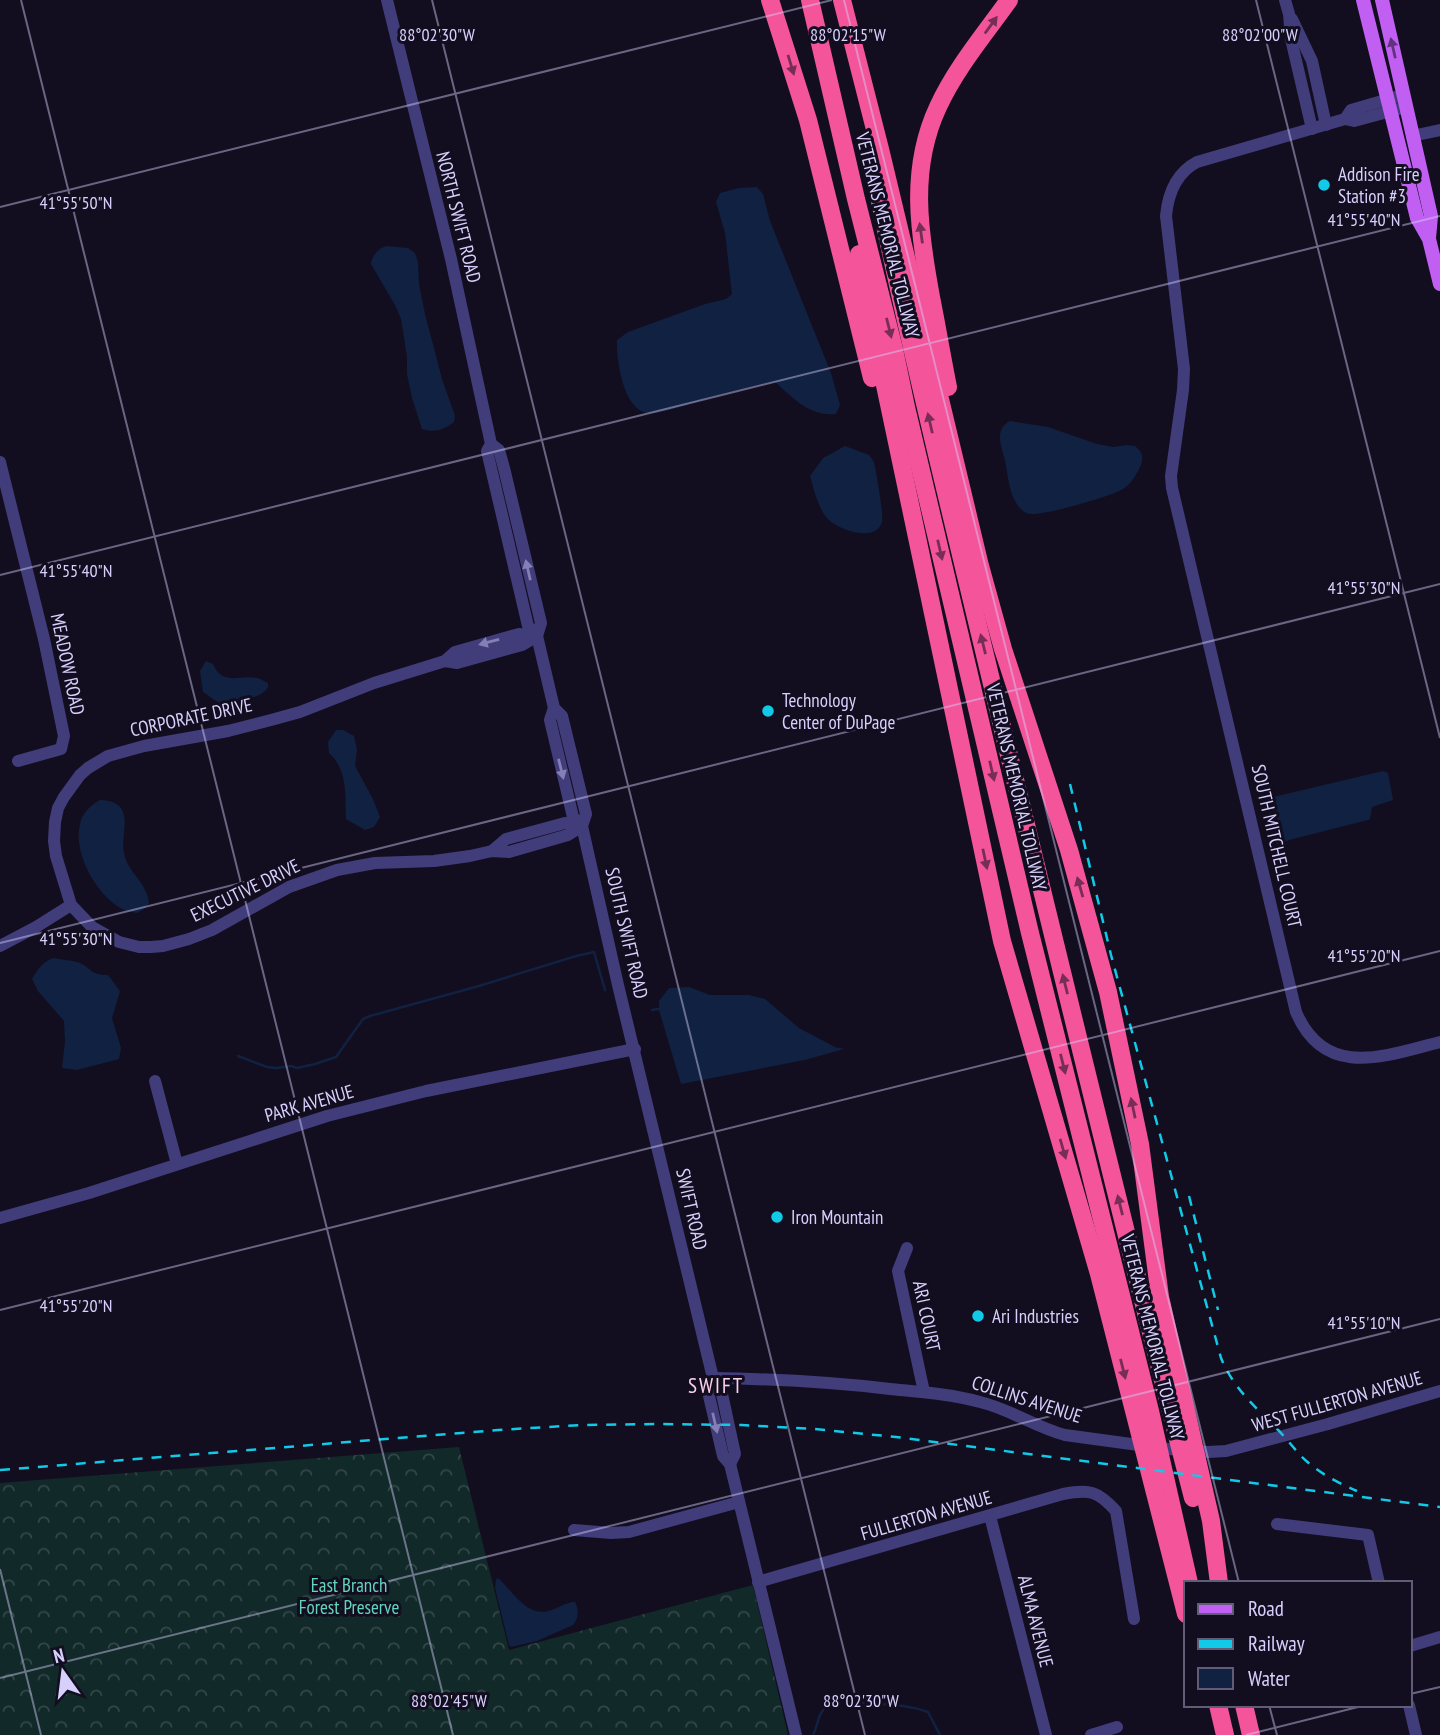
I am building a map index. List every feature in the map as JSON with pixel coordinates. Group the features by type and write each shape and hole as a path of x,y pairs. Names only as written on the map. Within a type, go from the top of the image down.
{"highway":[{"path":"770,0 808,120 880,409 919,545"},
{"name":"VETERANS MEMORIAL TOLLWAY","path":"810,0 1142,1410 1188,1581"},
{"path":"840,0 880,149 980,566 1003,649 1069,849 1108,992 1140,1144 1179,1415"},
{"name":"VETERANS MEMORIAL TOLLWAY","path":"840,0 890,248 956,535 1051,928 1179,1415 1217,1581"},
{"path":"980,566 924,261 918,198 922,158 936,110 961,65 1009,0"},
{"path":"827,71 870,314 1002,941 1099,1274 1142,1410"},
{"path":"1165,1502 1184,1603"},
{"path":"1244,1707 1251,1735"},
{"path":"1218,1709 1225,1735"}],"main road":[{"path":"1363,0 1417,218 1429,240 1440,284"},
{"path":"1382,0 1431,216 1429,240"}],"street":[{"name":"NORTH SWIFT ROAD","path":"387,0 451,259 491,444 499,450 541,623 537,636"},
{"path":"1285,0 1312,61 1326,125"},
{"path":"1289,14 1291,39 1312,129"},
{"path":"1301,82 1316,78"},
{"name":"SOUTH MITCHELL COURT","path":"1404,101 1351,110 1345,119 1197,162 1182,172 1169,199 1166,222 1184,369 1171,476 1300,1020 1310,1035 1325,1049 1352,1058 1378,1057 1440,1042"},
{"path":"1412,136 1440,130"},
{"name":"MEADOW ROAD","path":"0,462 7,517 44,639 64,736 61,749 18,761"},
{"name":"CORPORATE DRIVE","path":"71,905 56,856 55,822 58,808 72,784 96,762 118,752 228,731 300,712 445,661 455,652 519,634 537,636"},
{"name":"SOUTH SWIFT ROAD","path":"537,636 554,708 550,720 573,817 582,826 635,1049"},
{"name":"EXECUTIVE DRIVE","path":"71,905 92,927 119,942 139,947 163,947 212,930 289,887 337,870 375,863 457,859 492,851 509,852 568,835 582,826"},
{"path":"0,946 22,936 71,905"},
{"name":"PARK AVENUE","path":"0,1218 89,1193 293,1126 401,1097 635,1049"},
{"name":"SWIFT ROAD","path":"635,1049 713,1378 709,1396 723,1456 730,1464 796,1735"},
{"path":"155,1081 177,1164"},
{"name":"ARI COURT","path":"907,1248 898,1271 924,1392"},
{"name":"COLLINS AVENUE","path":"713,1378 794,1380 924,1392 982,1402 1065,1435 1208,1452 1244,1447"},
{"name":"WEST FULLERTON AVENUE","path":"1244,1447 1440,1391"},
{"name":"FULLERTON AVENUE","path":"758,1583 1074,1492 1090,1492 1104,1498 1116,1511 1134,1619"},
{"path":"574,1530 611,1533 639,1530 739,1502"},
{"name":"ALMA AVENUE","path":"990,1516 1046,1735"},
{"path":"1277,1524 1367,1535 1378,1581"},
{"path":"1412,1645 1440,1637"},
{"path":"1409,1707 1416,1735"},
{"path":"1091,1735 1117,1727"}],"green space":[{"name":"East Branch Forest Preserve","path":"459,1447 509,1650 753,1585 788,1735 0,1735 0,1483"}],"water":[{"path":"757,187 763,194 770,221 831,373 840,405 836,414 818,413 810,409 775,382 667,411 644,412 637,408 626,392 620,370 617,340 628,332 726,299 732,294 725,233 716,202 720,193"},
{"path":"387,246 408,248 415,253 418,262 425,314 455,416 454,422 439,430 422,429 407,374 401,319 371,264 376,252"},
{"path":"1010,421 1048,427 1097,444 1114,447 1135,446 1142,454 1141,465 1130,483 1114,493 1063,509 1039,514 1027,513 1018,505 1012,493 1001,444 1000,433"},
{"path":"845,446 869,455 874,462 882,522 878,529 872,532 846,530 831,522 814,492 810,476 823,458"},
{"path":"206,661 213,664 222,675 232,678 258,678 268,683 268,687 253,697 219,703 203,692 200,671"},
{"path":"336,730 343,730 354,736 357,750 355,766 380,817 374,827 365,830 346,819 345,792 340,767 329,753 328,742"},
{"path":"1383,771 1388,773 1393,800 1372,807 1370,819 1276,844 1267,803 1269,798"},
{"path":"100,800 114,803 123,813 123,848 126,860 145,889 149,903 137,913 117,906 107,897 90,875 84,862 80,848 80,824 87,810"},
{"path":"54,958 77,962 97,974 108,975 120,991 112,1018 121,1048 119,1059 77,1070 62,1068 64,1021 38,991 32,979 44,963"},
{"path":"689,987 710,995 749,995 765,999 799,1028 844,1049 805,1060 681,1084 659,1010 659,1001 669,988"},
{"path":"498,1578 520,1601 533,1610 548,1611 575,1602 578,1614 575,1622 537,1641 511,1647 495,1588"}],"waterway":[{"path":"238,1056 267,1067 297,1068 315,1064 336,1057 363,1019 370,1016 594,952 605,990"},
{"path":"652,1010 658,1009"},
{"path":"813,1735 824,1709 831,1703 845,1701 920,1709 928,1712 940,1735"}],"railway":[{"path":"1070,784 1111,955 1221,1358 1243,1393 1301,1456 1327,1476 1357,1491"},
{"path":"1189,1196 1218,1310"},
{"path":"0,1470 498,1430 582,1425 742,1425 896,1437 1440,1507"}],"place":[{"name":"Addison Fire Station #3","path":"1324,185"},
{"name":"Technology Center of DuPage","path":"768,711"},
{"name":"Iron Mountain","path":"777,1217"},
{"name":"Ari Industries","path":"978,1316"}],"district":[{"name":"SWIFT","path":"716,1385"}]}
